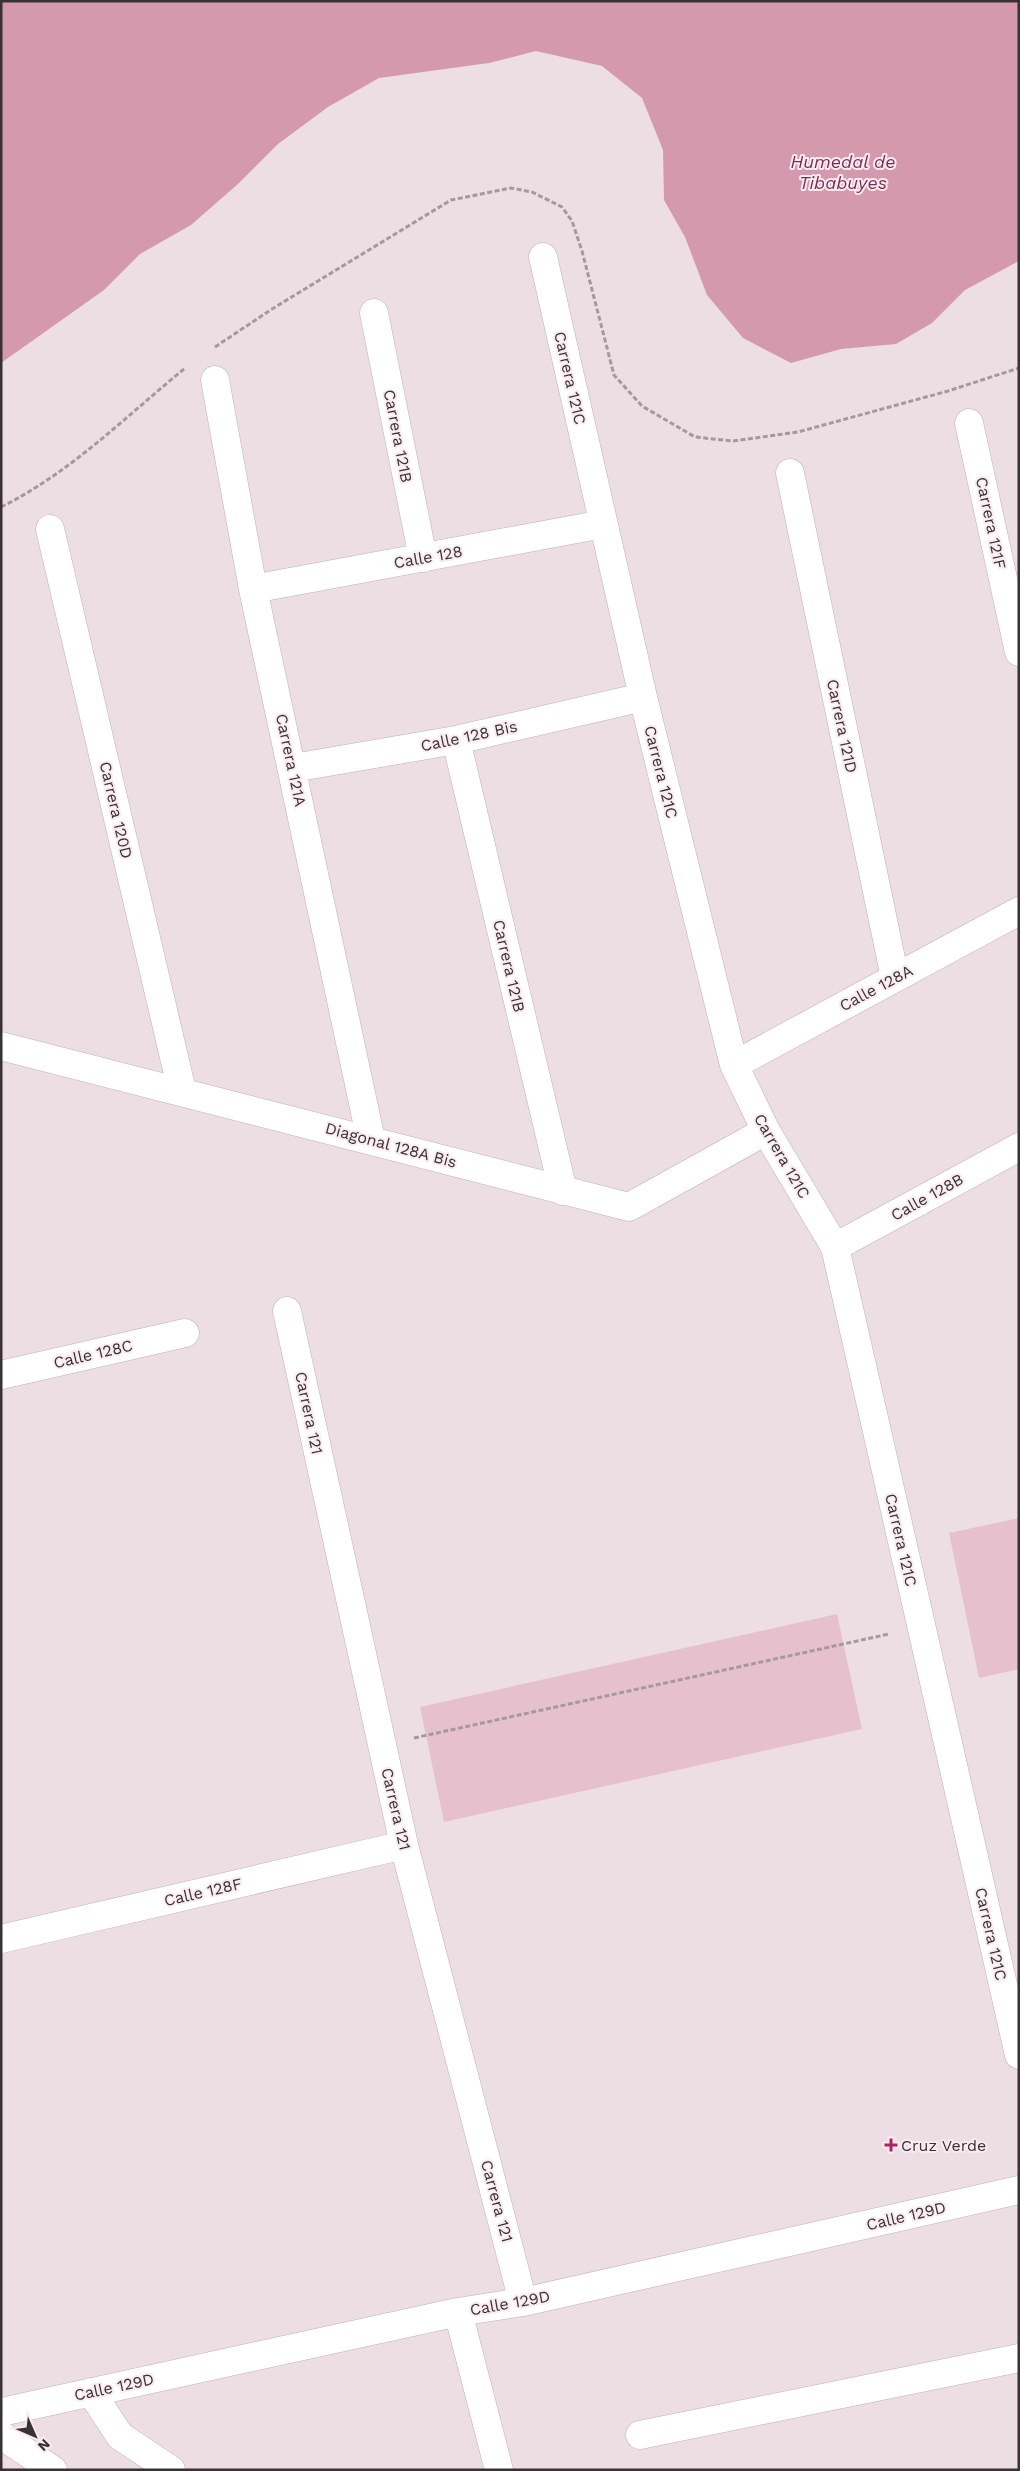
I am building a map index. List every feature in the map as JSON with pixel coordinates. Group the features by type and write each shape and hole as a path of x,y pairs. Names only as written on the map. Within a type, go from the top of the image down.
{"street":[{"name":"Carrera 121C","path":"543,256 643,697 734,1066 766,1131 835,1247 1019,2056"},
{"name":"Carrera 121B","path":"374,313 423,558"},
{"name":"Carrera 121A","path":"215,380 253,589 293,768 371,1140"},
{"name":"Carrera 121F","path":"969,423 1019,652"},
{"name":"Carrera 121D","path":"790,473 895,978"},
{"name":"Calle 128","path":"253,589 603,524"},
{"name":"Carrera 120D","path":"50,529 182,1091"},
{"name":"Calle 128 Bis","path":"293,768 456,740 643,697"},
{"name":"Carrera 121B","path":"456,740 563,1191"},
{"name":"Calle 128A","path":"734,1066 1019,911"},
{"name":"Diagonal 128A Bis","path":"1,1046 629,1207 766,1131"},
{"name":"Calle 128B","path":"835,1247 1019,1146"},
{"name":"Carrera 121","path":"287,1312 404,1845 523,2302"},
{"name":"Calle 128C","path":"1,1376 185,1333"},
{"name":"Calle 128F","path":"1,1939 404,1845"},
{"name":"Calle 129D","path":"1,2412 458,2312 523,2302 1019,2190"},
{"path":"458,2312 499,2470"},
{"path":"640,2435 1019,2358"},
{"path":"91,2392 120,2436 171,2470"},
{"path":"1,2434 53,2470"}],"path":[{"path":"210,350 272,309 451,200 511,188 532,192 562,206 572,222 582,251 614,375 642,406 695,437 732,441 798,432 948,391 1019,368"},
{"path":"1,507 32,492 95,446 187,367"},
{"path":"381,1746 921,1627"}],"shaded area":[{"path":"1019,1518 1019,1669 979,1678 949,1533"},
{"path":"837,1614 862,1729 444,1822 420,1707"}],"water":[{"name":"Humedal de Tibabuyes","path":"1,1 1019,1 1019,261 965,290 932,323 896,344 841,349 791,363 743,338 707,295 685,237 664,200 663,150 642,98 602,66 536,51 489,63 379,78 328,107 278,144 238,184 191,225 140,254 104,290 1,363"}],"place":[{"name":"Cruz Verde","path":"891,2145"}]}
